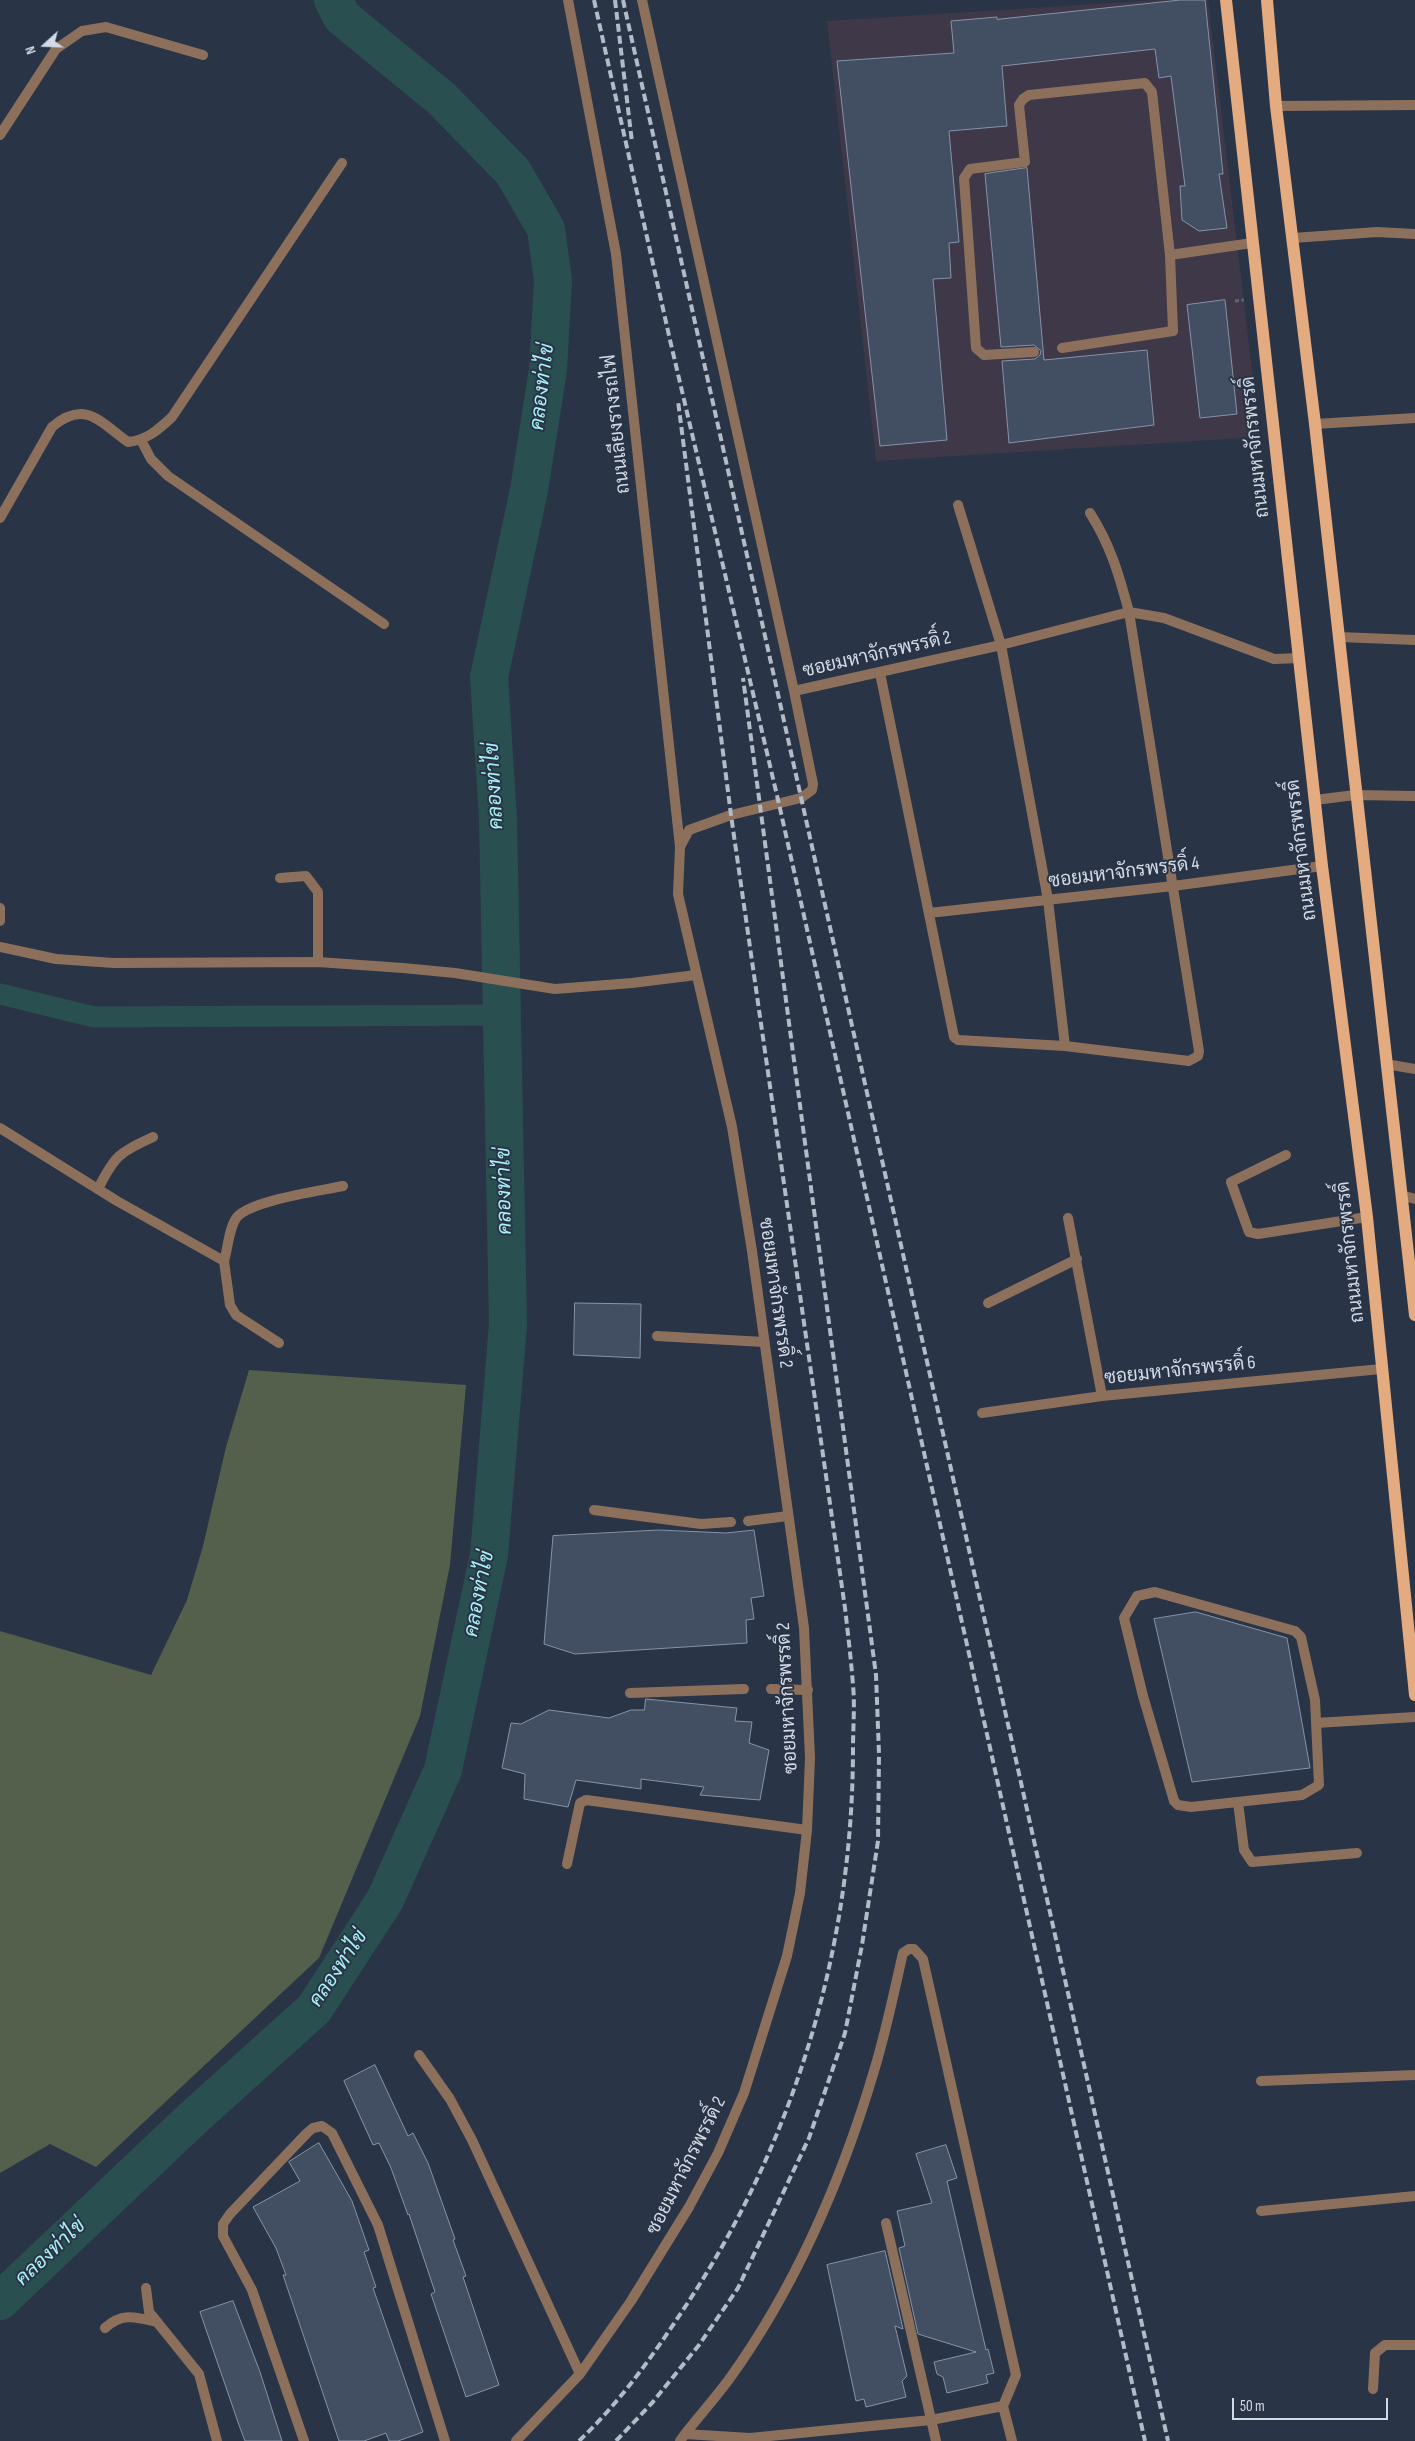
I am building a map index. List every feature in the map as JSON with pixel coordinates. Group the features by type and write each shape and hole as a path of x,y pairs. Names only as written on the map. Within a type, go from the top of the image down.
{"main road":[{"name":"ถนนมหาจักรพรรดิ์","path":"1226,0 1322,866 1367,1217 1415,1695"},
{"path":"1267,0 1276,106 1315,424 1355,795 1415,1314"}],"street":[{"name":"ถนนเลียงรางรถไฟ","path":"568,0 616,254 680,847"},
{"path":"642,0 794,691"},
{"path":"0,136 56,49 82,31 106,27 203,55"},
{"path":"1034,352 984,355 976,348 964,178 970,169 1025,162 1019,105 1023,99 1039,94 1144,83 1149,86 1152,92 1170,255 1173,331 1062,348"},
{"path":"1276,106 1415,105"},
{"path":"0,518 52,427 63,417 78,412 92,415 128,442 141,440 156,432 172,417 342,163"},
{"path":"1293,238 1377,232 1415,234"},
{"path":"1170,255 1252,244"},
{"path":"1315,424 1415,418"},
{"path":"141,440 151,459 168,476 384,624"},
{"path":"958,505 1001,644 1048,900 1065,1046"},
{"path":"880,673 954,1037 958,1040 1065,1046 1189,1061 1198,1056 1199,1051 1129,612 1117,567 1106,538 1090,513"},
{"name":"ซอยมหาจักรพรรดิ์ 2","path":"516,2441 580,2374 631,2301 689,2207 718,2153 744,2093 787,1956 800,1893 807,1830 810,1758 804,1628 732,1127 678,894 680,847 690,830 731,814 801,798 812,790 813,784 794,691 880,673 1129,612 1164,618 1274,659 1299,658"},
{"path":"1339,637 1415,640"},
{"path":"1315,800 1355,795 1415,796"},
{"name":"ซอยมหาจักรพรรดิ์ 4","path":"929,913 1173,886 1322,866"},
{"path":"280,878 306,876 318,892 318,962"},
{"path":"0,908 0,921"},
{"path":"0,947 56,958 114,963 318,962 403,968 455,973 555,989 632,983 696,974"},
{"path":"1386,1064 1415,1069"},
{"path":"0,1128 98,1189 224,1261"},
{"path":"98,1189 111,1162 123,1151 153,1137"},
{"path":"1286,1155 1231,1182 1250,1232 1258,1234 1367,1217"},
{"path":"279,1343 236,1314 230,1305 224,1261 233,1224 238,1216 254,1206 344,1186"},
{"path":"1401,1196 1415,1199"},
{"path":"1068,1218 1102,1396"},
{"path":"988,1303 1077,1259"},
{"path":"657,1336 764,1342"},
{"name":"ซอยมหาจักรพรรดิ์ 6","path":"982,1413 1102,1396 1381,1369"},
{"path":"594,1510 701,1524 731,1522"},
{"path":"748,1520 788,1516"},
{"path":"1155,1592 1295,1631 1301,1637 1315,1700 1319,1785 1302,1795 1238,1802 1191,1806 1178,1805 1174,1801 1143,1696 1124,1618 1137,1596 1155,1592"},
{"path":"630,1693 744,1689"},
{"path":"771,1689 808,1690"},
{"path":"1316,1723 1415,1717"},
{"path":"567,1864 580,1803 586,1800 807,1830"},
{"path":"1238,1802 1244,1850 1252,1862 1357,1853"},
{"path":"683,2438 730,2378 751,2346 783,2293 807,2246 856,2129 875,2070 903,1953 909,1948 914,1949 923,1958 1016,2375 1003,2406 1012,2441"},
{"path":"419,2055 450,2098 472,2140 580,2374"},
{"path":"1261,2081 1415,2075"},
{"path":"304,2441 252,2290 222,2236 223,2224 230,2214 307,2133 313,2128 322,2126 332,2133 378,2225 445,2441"},
{"path":"1261,2211 1415,2196"},
{"path":"886,2223 936,2441"},
{"path":"146,2288 149,2312 168,2332 199,2374 217,2441"},
{"path":"104,2328 112,2321 126,2316 157,2322"},
{"path":"1373,2389 1375,2353 1385,2345 1415,2344"},
{"path":"683,2438 750,2438 931,2420 1003,2406"}],"path":[{"path":"1235,301 1254,299"}],"shaded area":[{"path":"1158,0 1208,0 1260,437 876,461 827,21"}],"green space":[{"path":"249,1370 466,1385 450,1565 420,1716 319,1958 96,2167 50,2144 0,2173 0,1631 151,1675 187,1600 203,1546 226,1447"}],"building":[{"path":"1181,0 1205,0 1223,174 1219,174 1227,228 1199,231 1182,220 1180,186 1185,186 1171,76 1159,78 1155,49 1002,66 1007,126 949,131 959,242 949,243 951,278 933,279 947,440 880,446 837,61 954,53 951,21 997,17 997,19"},
{"path":"1027,168 1044,360 1147,350 1154,425 1009,443 1002,361 1035,359 1040,355 1041,351 1034,345 1001,347 985,174"},
{"path":"1225,300 1237,414 1200,418 1187,305"},
{"path":"575,1303 641,1304 640,1358 574,1355"},
{"path":"659,1530 726,1533 754,1530 764,1596 751,1598 754,1619 746,1620 747,1643 575,1654 544,1644 553,1536"},
{"path":"1196,1612 1287,1638 1310,1768 1192,1782 1154,1619"},
{"path":"646,1699 737,1708 735,1721 752,1722 749,1743 769,1750 760,1800 700,1795 704,1787 641,1779 641,1789 576,1780 568,1807 524,1799 525,1774 502,1768 511,1723 521,1724 549,1710 609,1718 631,1710 644,1710"},
{"path":"375,2065 408,2136 413,2133 428,2163 455,2239 453,2240 466,2276 463,2277 499,2385 466,2397 431,2294 435,2292 409,2214 379,2143 373,2145 344,2081"},
{"path":"319,2143 352,2201 369,2250 364,2252 376,2287 373,2288 423,2432 398,2441 389,2441 386,2433 364,2441 339,2441 283,2275 286,2275 276,2248 253,2207 300,2181 289,2162"},
{"path":"946,2145 957,2178 947,2181 986,2350 988,2349 994,2373 986,2375 988,2383 947,2393 943,2377 937,2374 934,2362 976,2352 918,2334 899,2248 905,2246 897,2211 932,2203 916,2154"},
{"path":"885,2251 903,2329 895,2326 907,2376 902,2381 906,2397 866,2407 864,2399 856,2401 827,2265"},
{"path":"233,2301 260,2372 282,2441 245,2441 239,2425 200,2312"}],"waterway":[{"name":"คลองท่าไข่","path":"0,2301 192,2119 314,2009 385,1900 443,1770 489,1555 508,1324 498,818 489,677 529,490 548,370 553,280 546,229 513,172 442,99 342,17 333,0"},
{"path":"0,994 94,1017 503,1015"}],"railway":[{"path":"594,0 670,340 779,804 1145,2441"},
{"path":"615,0 632,142"},
{"path":"623,0 1168,2441"},
{"path":"579,2441 622,2395 683,2310 722,2246 756,2180 786,2112 810,2042 828,1970 842,1897 850,1823 854,1701 845,1608 731,815 678,401"},
{"path":"616,2441 652,2403 699,2345 738,2288 809,2138 845,2033 862,1945 878,1841 879,1754 876,1675 743,678"}]}
